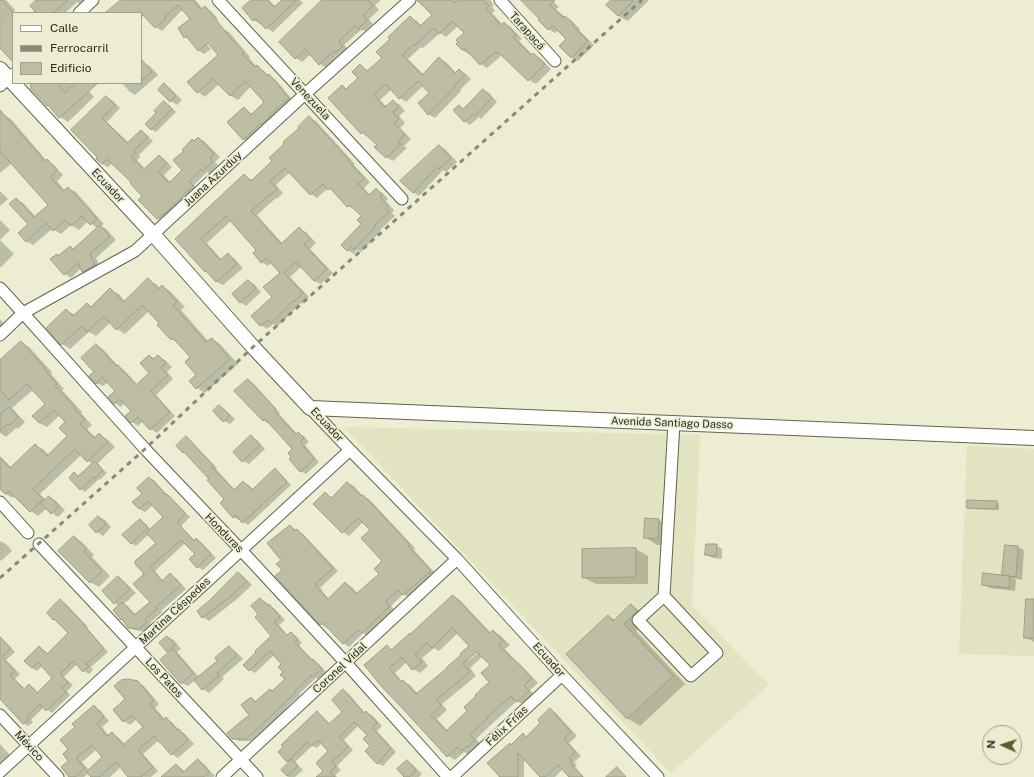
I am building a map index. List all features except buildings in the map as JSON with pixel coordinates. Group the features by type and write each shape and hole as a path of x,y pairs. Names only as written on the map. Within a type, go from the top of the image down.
{"main road":[{"name":"Ecuador","path":"5,77 153,234 253,347 310,408"},
{"name":"Avenida Santiago Dasso","path":"310,408 1034,438"}],"street":[{"path":"80,12 93,0"},
{"name":"Venezuela","path":"218,0 402,199"},
{"name":"Juana Azurduy","path":"0,334 23,313 135,251 305,94 410,0"},
{"name":"Tarapacá","path":"500,0 555,61"},
{"name":"Honduras","path":"0,288 145,449 345,662 448,777"},
{"name":"Ecuador","path":"310,408 457,559 562,675 658,777"},
{"path":"664,596 717,653 692,676 638,620 664,596 674,423"},
{"name":"Martina Céspedes","path":"0,772 350,450"},
{"path":"0,502 28,533"},
{"name":"Los Patos","path":"38,544 256,777"},
{"name":"Coronel Vidal","path":"222,777 457,559"},
{"name":"Félix Frías","path":"452,777 562,675"},
{"name":"México","path":"0,715 58,777"}],"shaded area":[{"path":"344,427 700,435 692,606 769,685 671,773"},
{"path":"967,446 1034,449 1034,656 959,654"}],"railway":[{"path":"0,578 145,449 253,347 642,0"}]}
